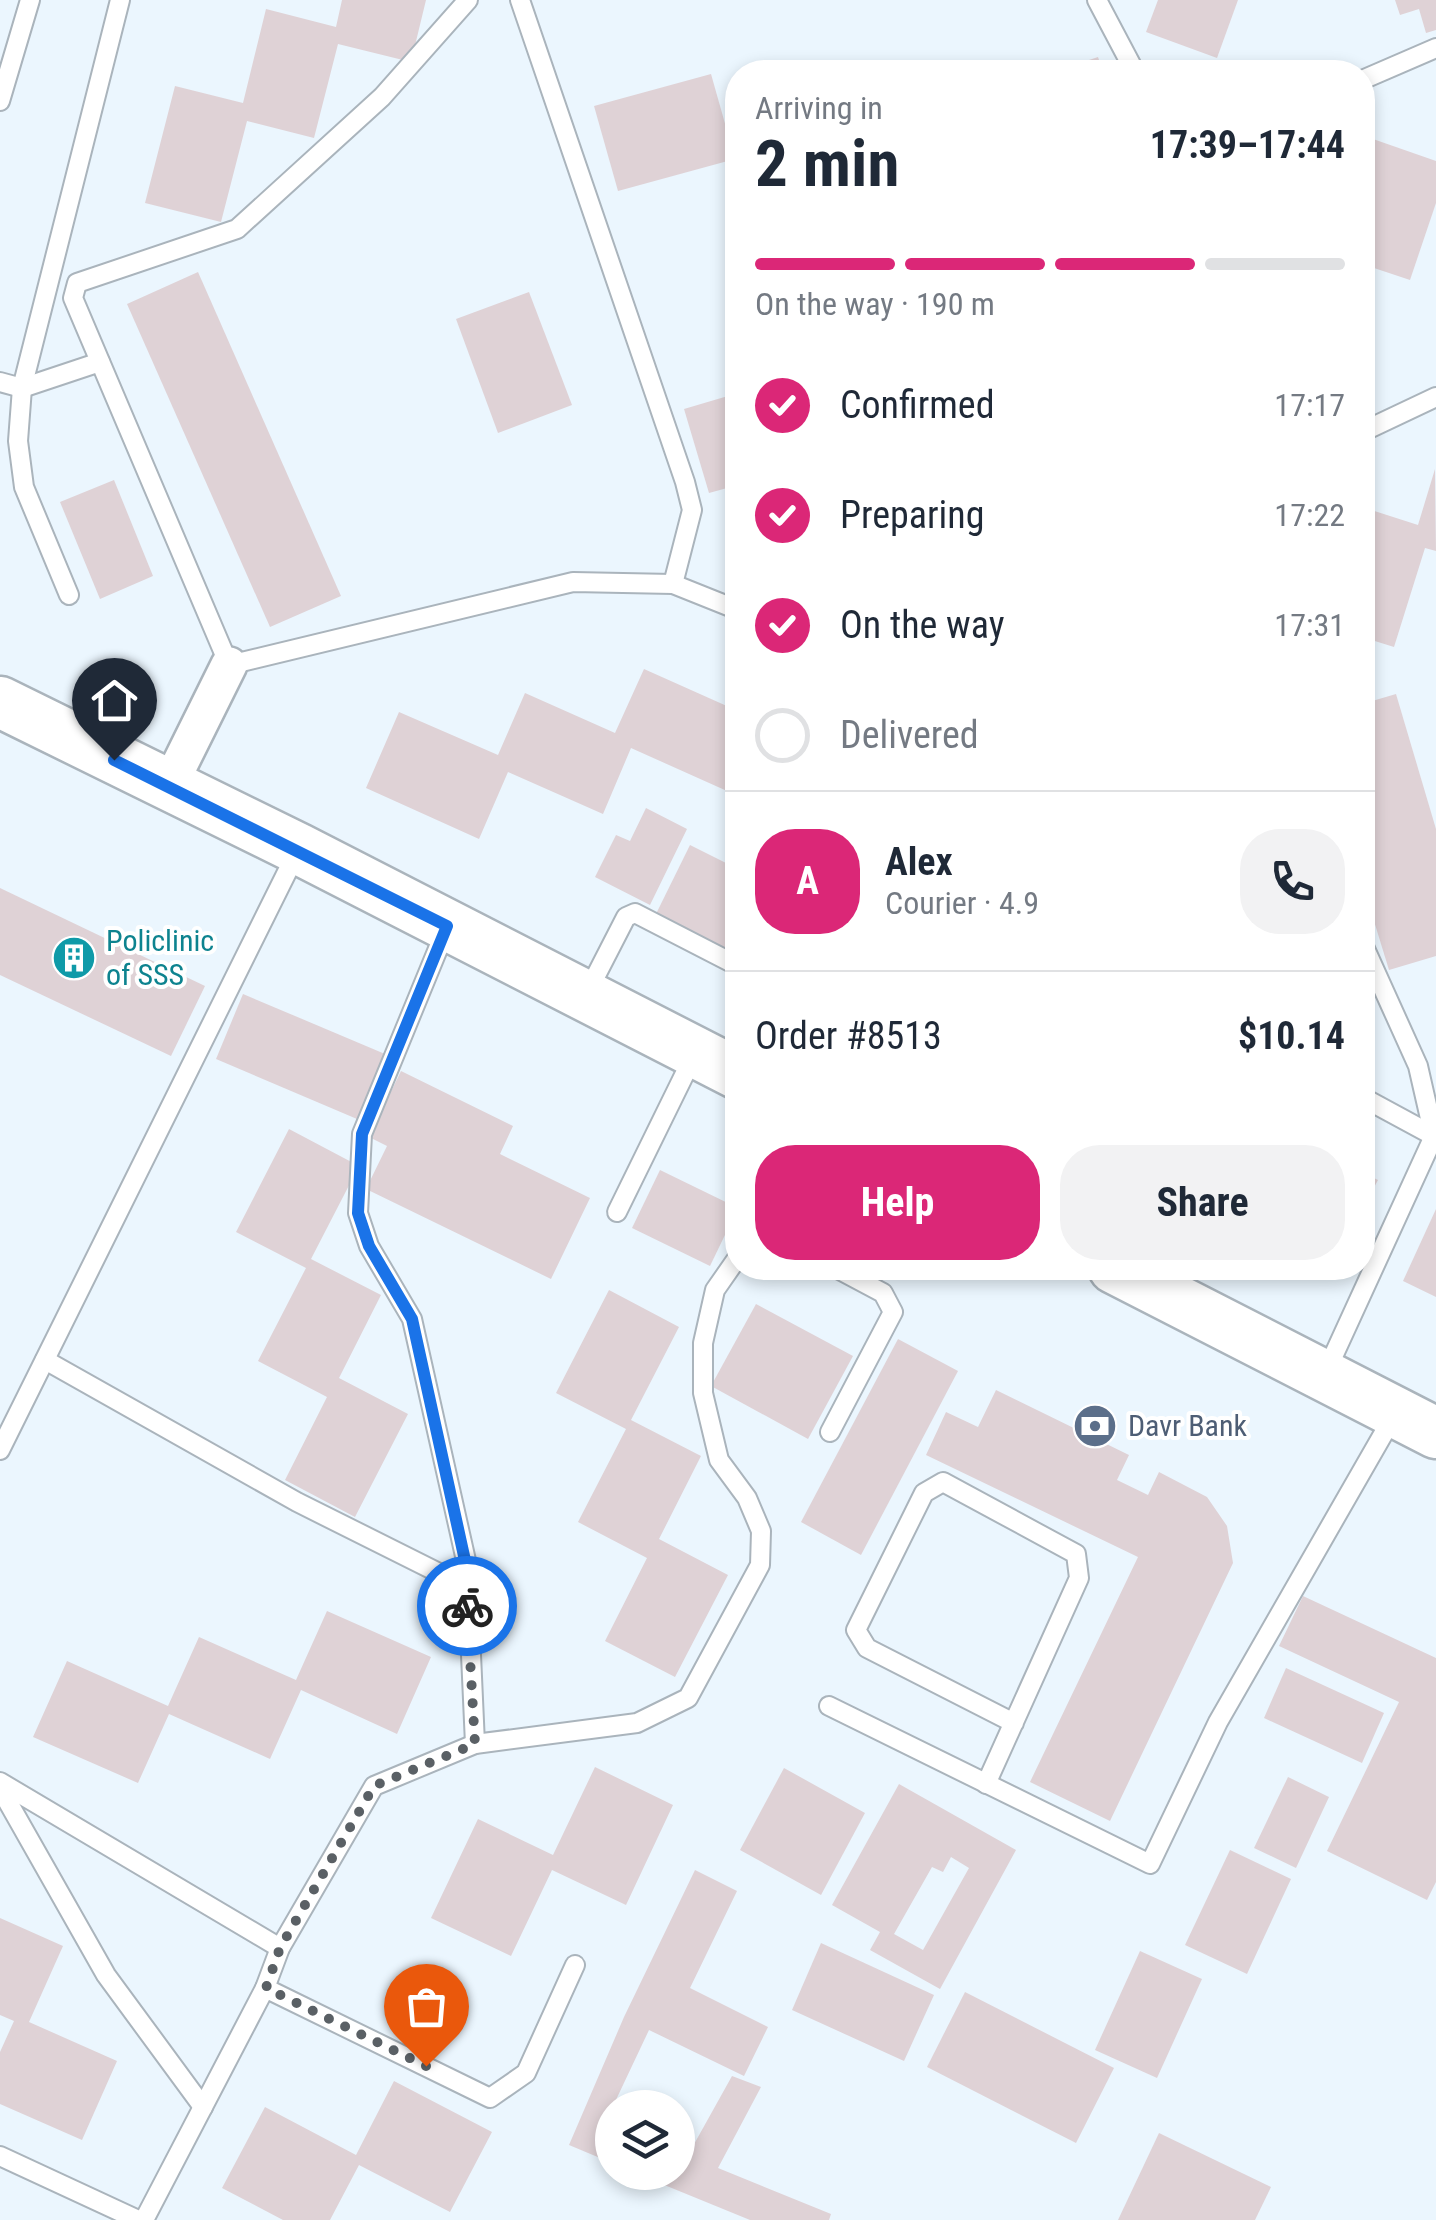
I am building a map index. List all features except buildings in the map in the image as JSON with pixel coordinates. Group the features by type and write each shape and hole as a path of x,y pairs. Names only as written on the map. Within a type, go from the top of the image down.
{"main road":[{"path":"0,702 299,849 716,1063"},
{"path":"1137,1280 1416,1422"}],"street":[{"path":"169,786 228,665"}],"lane":[{"path":"0,102 30,0"},
{"path":"69,595 24,487 18,441 22,388 120,0"},
{"path":"468,0 382,96 237,229 76,284 73,298 228,665 574,582 673,584 725,605"},
{"path":"520,0 685,482 692,510 673,584"},
{"path":"1098,0 1129,60"},
{"path":"1375,74 1436,48"},
{"path":"0,382 22,388 100,362"},
{"path":"1375,426 1436,397"},
{"path":"0,1450 299,849"},
{"path":"586,996 626,917 635,913 725,959"},
{"path":"447,926 362,1134 358,1213 369,1246 412,1319 466,1565 475,1744"},
{"path":"1375,971 1418,1066 1435,1136 1375,1266"},
{"path":"617,1212 716,1063"},
{"path":"1375,1104 1435,1136"},
{"path":"0,2156 141,2220 266,1988 280,1948 374,1786 475,1744 637,1723 688,1698 760,1564 761,1531 747,1498 719,1460 703,1393 703,1343 716,1290 725,1276"},
{"path":"830,1432 893,1312 883,1293 859,1280"},
{"path":"1324,1376 1368,1280"},
{"path":"44,1360 296,1502 466,1587"},
{"path":"829,1706 1150,1864 1218,1722 1416,1422"},
{"path":"986,1784 1014,1723 1079,1578 1076,1554 943,1482 924,1493 856,1630 867,1648 1014,1723"},
{"path":"0,1785 280,1948"},
{"path":"0,1785 106,1975 202,2106"},
{"path":"266,1988 490,2098 526,2073 574,1966"}],"way so far":[{"path":"426,2066 266,1988 280,1948 374,1786 475,1744 467,1606"}],"place":[{"name":"Policlinic of SSS","path":"74,958"},
{"name":"Davr Bank","path":"1095,1426"}],"route":[{"path":"114,760 447,926 362,1134 358,1213 369,1246 412,1319 466,1565 467,1606"}]}
